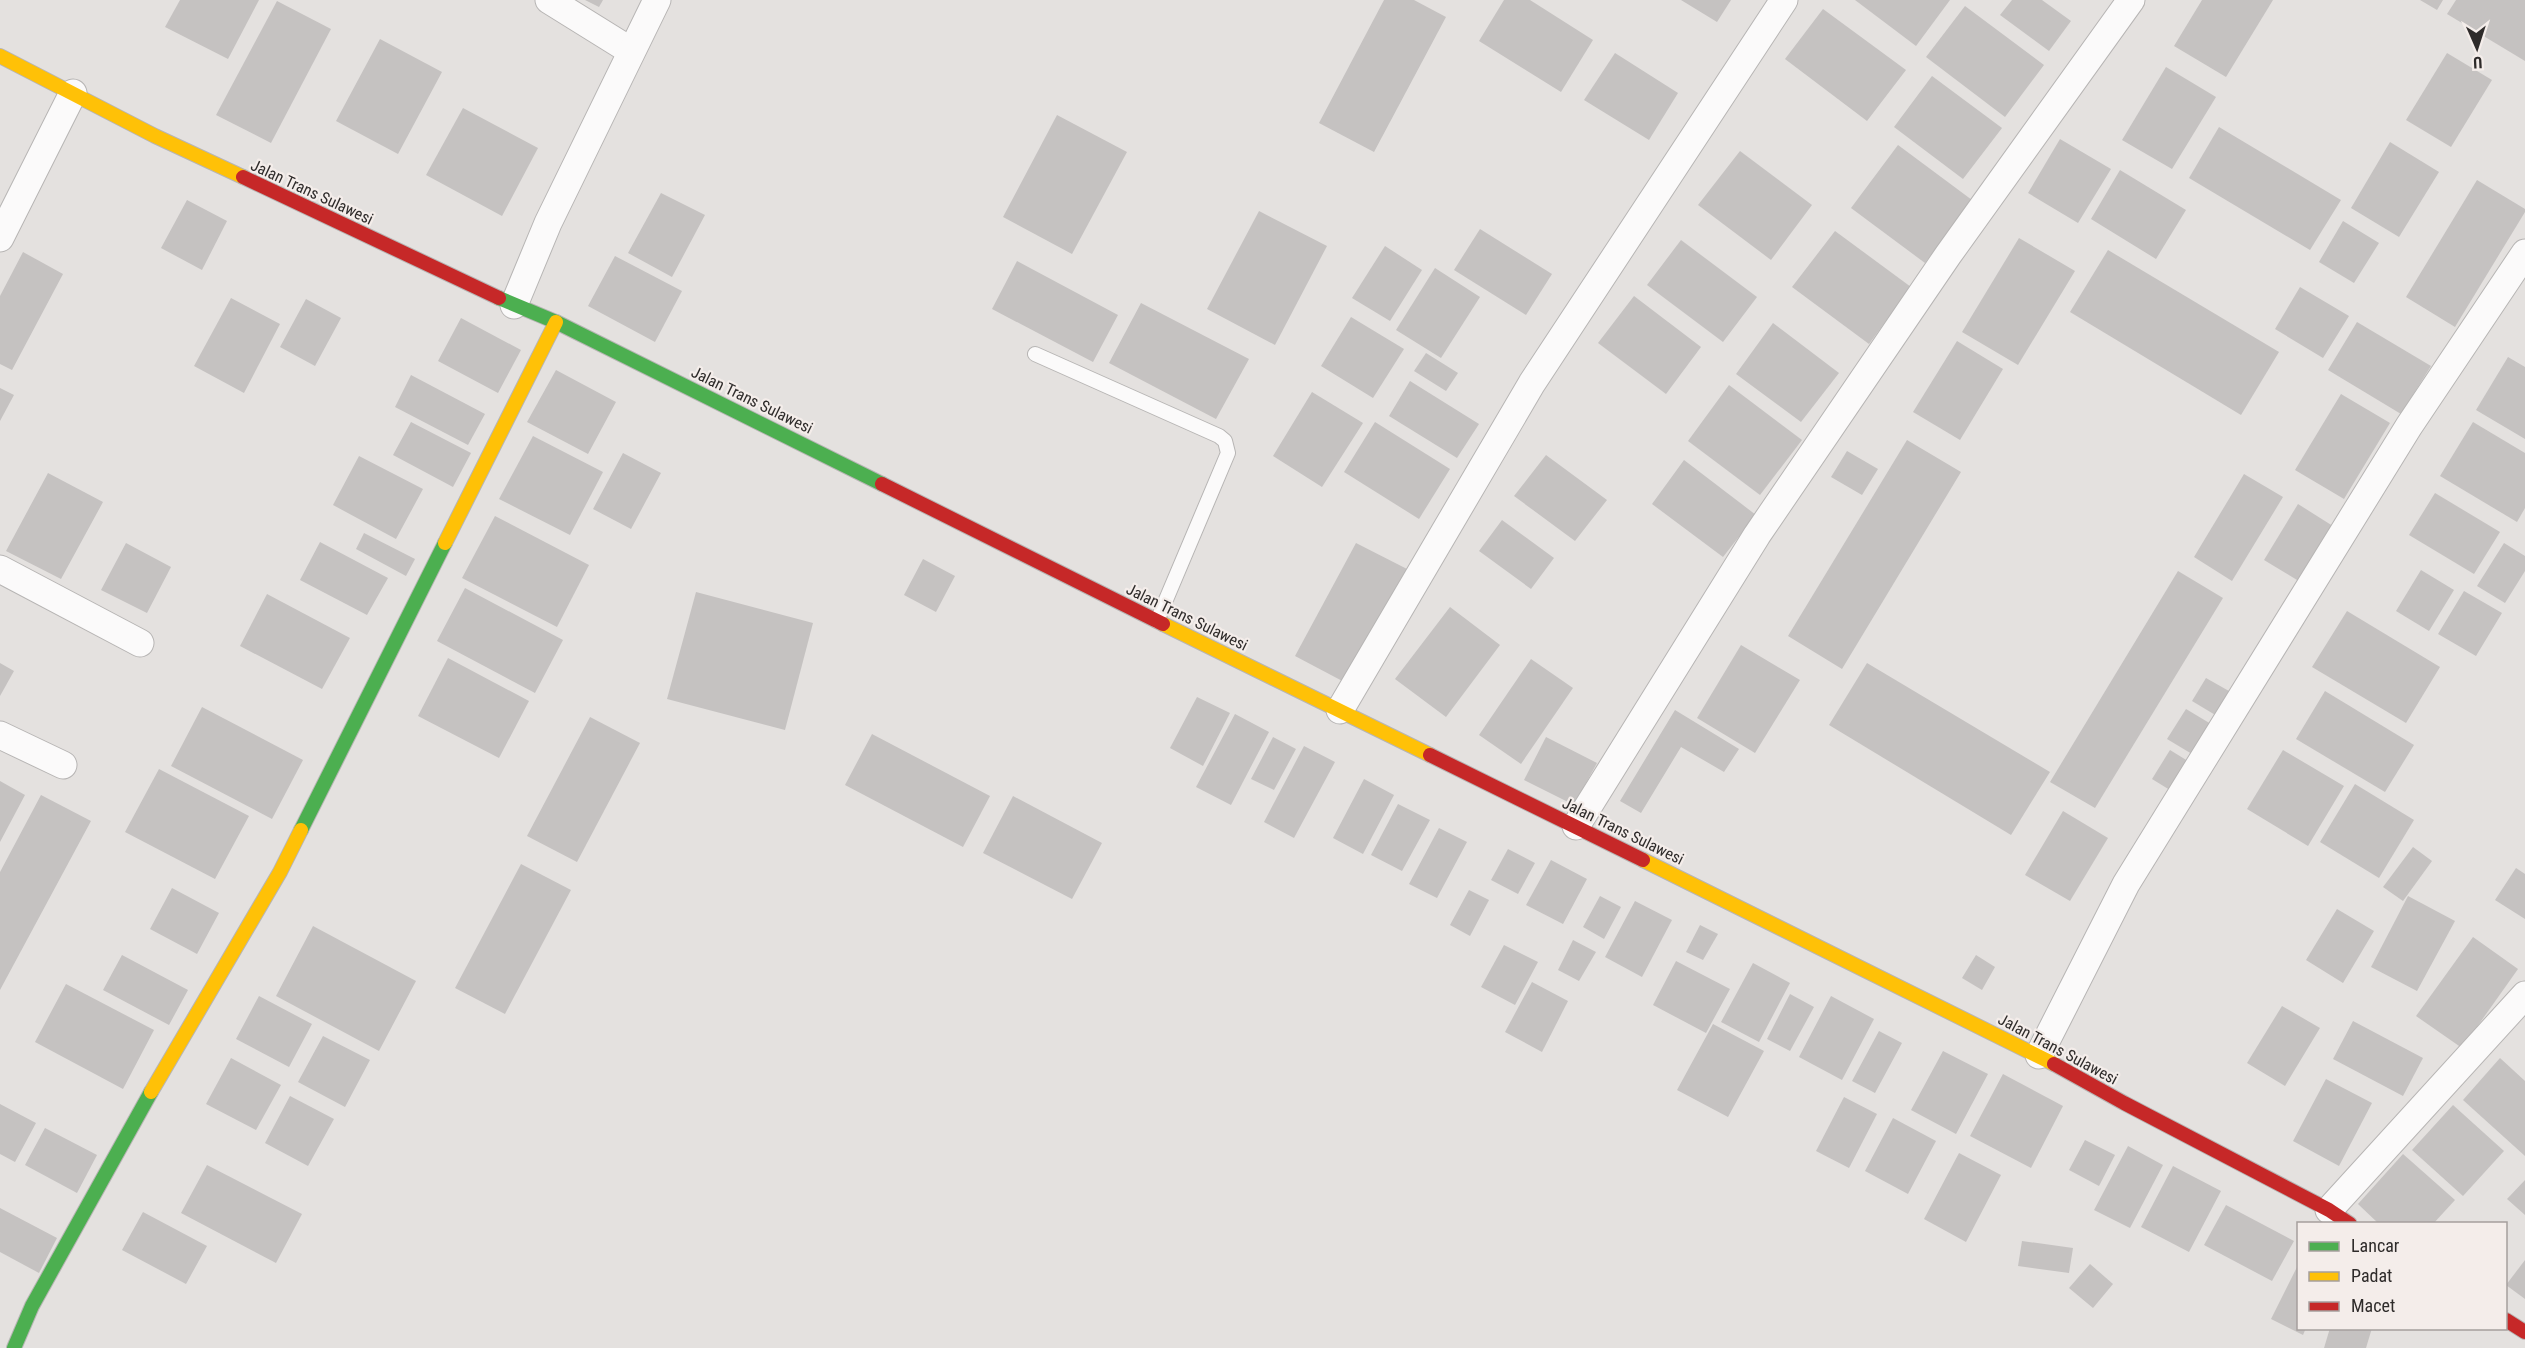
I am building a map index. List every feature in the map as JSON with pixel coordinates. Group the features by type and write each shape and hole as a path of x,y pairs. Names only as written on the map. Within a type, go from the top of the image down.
{"main road":[{"name":"Jalan Trans Sulawesi","path":"0,56 155,136 514,305 556,322 1156,621 1576,825 2039,1055 2124,1103 2340,1217"},
{"path":"14,1348 32,1306 133,1123 280,872 556,322"},
{"path":"2507,1321 2525,1332"}],"street":[{"path":"549,0 631,51"},
{"path":"514,305 548,222 657,0"},
{"path":"1340,710 1532,383 1784,0"},
{"path":"1576,825 1757,536 1948,255 2130,0"},
{"path":"0,238 73,93"},
{"path":"2039,1055 2126,884 2409,426 2525,253"},
{"path":"0,569 141,643"},
{"path":"0,735 63,765"},
{"path":"2340,1217 2525,996"}],"lane":[{"path":"1035,354 1219,436 1225,441 1228,453 1156,621"}],"building":[{"path":"180,0 259,0 228,59 165,27"},
{"path":"585,0 603,0 599,7"},
{"path":"1384,0 1414,0 1446,17 1374,152 1319,123"},
{"path":"1504,0 1530,0 1593,40 1561,92 1479,41"},
{"path":"1681,0 1731,0 1717,22"},
{"path":"1855,0 1950,0 1916,46"},
{"path":"2012,0 2042,0 2071,21 2049,51 2000,15"},
{"path":"2202,0 2273,0 2226,77 2174,46"},
{"path":"2420,0 2443,0 2437,10"},
{"path":"2456,0 2525,0 2525,61 2447,14"},
{"path":"277,1 331,29 271,143 216,115"},
{"path":"1965,6 2044,65 2005,117 1926,57"},
{"path":"1823,9 1906,70 1867,121 1785,59"},
{"path":"380,39 442,72 398,154 336,121"},
{"path":"1615,53 1678,93 1649,140 1584,100"},
{"path":"2447,53 2492,80 2451,147 2406,120"},
{"path":"2166,67 2216,97 2172,169 2122,140"},
{"path":"1932,76 2002,128 1963,179 1894,127"},
{"path":"463,108 538,148 502,216 426,175"},
{"path":"1057,115 1127,152 1072,254 1003,217"},
{"path":"2219,127 2341,200 2310,250 2189,178"},
{"path":"2060,139 2111,169 2078,223 2028,193"},
{"path":"2390,142 2439,172 2399,237 2351,208"},
{"path":"1898,145 1972,200 1925,263 1851,208"},
{"path":"1740,151 1812,205 1771,260 1698,205"},
{"path":"2120,170 2186,210 2156,259 2091,219"},
{"path":"2477,180 2525,209 2525,212 2455,327 2406,297"},
{"path":"661,193 705,215 672,277 628,253"},
{"path":"187,200 227,221 202,270 161,248"},
{"path":"1259,211 1327,246 1275,345 1207,309"},
{"path":"2343,221 2379,243 2354,283 2319,262"},
{"path":"1480,229 1552,274 1526,315 1454,270"},
{"path":"1835,231 1911,287 1869,344 1792,287"},
{"path":"2019,238 2075,271 2018,365 1962,332"},
{"path":"1681,240 1757,297 1723,342 1647,285"},
{"path":"1385,246 1422,270 1390,321 1352,298"},
{"path":"2108,250 2279,352 2241,415 2070,312"},
{"path":"23,252 63,274 12,370 0,364 0,296"},
{"path":"615,256 682,291 655,342 588,306"},
{"path":"1017,261 1118,315 1093,362 992,309"},
{"path":"1435,268 1480,297 1441,358 1396,330"},
{"path":"2300,287 2349,316 2323,358 2275,329"},
{"path":"1634,296 1701,347 1666,394 1598,343"},
{"path":"231,298 280,324 244,393 194,366"},
{"path":"306,299 341,318 315,366 280,347"},
{"path":"1141,303 1249,359 1216,419 1109,363"},
{"path":"1351,317 1404,349 1373,398 1321,366"},
{"path":"461,318 521,350 498,393 438,361"},
{"path":"2357,322 2431,366 2401,414 2328,370"},
{"path":"1773,323 1839,373 1801,422 1736,374"},
{"path":"1957,341 2003,369 1960,440 1913,412"},
{"path":"1426,353 1458,373 1446,391 1414,371"},
{"path":"2508,357 2525,367 2525,439 2476,410"},
{"path":"556,370 616,402 588,454 527,422"},
{"path":"411,375 485,414 468,445 395,407"},
{"path":"1410,381 1479,424 1457,458 1389,416"},
{"path":"1729,385 1802,440 1760,495 1688,441"},
{"path":"0,388 14,395 0,421"},
{"path":"1312,392 1363,423 1322,487 1273,456"},
{"path":"2341,394 2390,423 2344,499 2295,470"},
{"path":"411,422 471,453 453,487 393,455"},
{"path":"1375,422 1450,469 1419,519 1344,472"},
{"path":"2473,422 2525,453 2525,508 2517,522 2440,476"},
{"path":"533,436 603,472 570,535 499,499"},
{"path":"1907,440 1961,472 1842,669 1788,636"},
{"path":"1847,451 1878,469 1862,495 1831,477"},
{"path":"623,453 661,473 631,529 593,509"},
{"path":"1546,455 1607,500 1575,541 1514,496"},
{"path":"359,456 423,489 396,539 333,505"},
{"path":"1684,460 1756,515 1723,557 1652,504"},
{"path":"48,473 103,502 61,579 6,551"},
{"path":"2244,474 2283,497 2232,581 2194,557"},
{"path":"2435,493 2500,532 2474,574 2409,535"},
{"path":"2298,504 2336,528 2302,583 2264,560"},
{"path":"495,516 589,565 557,627 462,578"},
{"path":"1502,520 1554,558 1531,589 1479,551"},
{"path":"364,533 415,559 406,576 356,549"},
{"path":"320,542 388,578 367,615 300,580"},
{"path":"126,543 171,567 147,613 101,590"},
{"path":"1356,543 1409,570 1348,684 1295,656"},
{"path":"2504,543 2525,556 2525,571 2505,603 2477,586"},
{"path":"923,559 955,576 936,612 904,595"},
{"path":"2421,570 2454,590 2429,631 2396,611"},
{"path":"2178,571 2223,598 2095,808 2050,782"},
{"path":"465,588 563,640 535,693 437,641"},
{"path":"2464,591 2502,613 2476,656 2438,634"},
{"path":"696,592 813,623 785,730 667,699"},
{"path":"267,594 350,638 322,689 240,646"},
{"path":"1450,607 1500,645 1446,717 1395,679"},
{"path":"2347,611 2440,667 2406,723 2312,667"},
{"path":"1741,645 1800,680 1755,753 1697,718"},
{"path":"448,658 529,701 499,758 418,716"},
{"path":"1531,659 1573,688 1521,764 1479,735"},
{"path":"0,663 14,671 0,696"},
{"path":"1867,663 2050,772 2011,835 1829,725"},
{"path":"2206,678 2236,695 2222,719 2192,701"},
{"path":"2325,691 2414,745 2385,792 2296,739"},
{"path":"1197,697 1230,713 1203,766 1170,748"},
{"path":"202,707 303,760 272,819 171,766"},
{"path":"2186,709 2216,727 2197,757 2167,739"},
{"path":"1675,710 1739,749 1724,772 1681,747 1641,813 1620,801"},
{"path":"1235,714 1269,732 1231,805 1196,787"},
{"path":"590,717 640,743 577,862 527,836"},
{"path":"872,734 990,796 963,847 845,785"},
{"path":"1273,737 1296,749 1274,790 1251,779"},
{"path":"1546,737 1597,763 1574,805 1524,780"},
{"path":"1304,746 1335,762 1294,838 1264,822"},
{"path":"2170,750 2196,766 2178,795 2152,779"},
{"path":"2283,750 2344,786 2308,846 2247,809"},
{"path":"159,769 249,816 215,879 125,832"},
{"path":"1364,779 1394,795 1363,854 1333,838"},
{"path":"0,781 25,795 0,842"},
{"path":"2355,784 2414,820 2379,878 2320,842"},
{"path":"41,795 91,821 0,990 0,872"},
{"path":"1013,796 1102,843 1072,899 983,853"},
{"path":"1398,804 1430,820 1402,871 1371,855"},
{"path":"2063,811 2108,838 2070,901 2025,875"},
{"path":"1439,828 1467,842 1437,898 1409,884"},
{"path":"2413,847 2432,861 2403,901 2383,887"},
{"path":"1508,849 1535,863 1518,894 1491,880"},
{"path":"1551,860 1587,879 1563,924 1526,905"},
{"path":"521,864 571,890 505,1014 455,988"},
{"path":"2516,868 2525,874 2525,919 2495,900"},
{"path":"172,888 219,913 197,954 150,929"},
{"path":"1469,890 1489,900 1470,936 1450,925"},
{"path":"1600,896 1621,907 1604,939 1583,927"},
{"path":"2408,896 2455,921 2417,991 2371,967"},
{"path":"1635,901 1672,920 1642,977 1605,957"},
{"path":"2337,909 2374,931 2343,983 2306,960"},
{"path":"1700,925 1718,934 1703,960 1686,952"},
{"path":"313,926 416,981 379,1051 276,996"},
{"path":"2473,937 2518,969 2462,1048 2416,1016"},
{"path":"1573,940 1596,952 1579,981 1558,970"},
{"path":"1504,945 1538,962 1515,1005 1481,987"},
{"path":"122,955 188,990 169,1025 103,990"},
{"path":"1976,955 1995,967 1982,990 1962,978"},
{"path":"1676,961 1730,989 1706,1033 1653,1005"},
{"path":"1753,963 1790,983 1759,1042 1721,1022"},
{"path":"1532,982 1568,1001 1542,1052 1505,1032"},
{"path":"66,984 154,1030 123,1089 35,1042"},
{"path":"1790,994 1814,1007 1790,1051 1767,1039"},
{"path":"259,996 312,1024 289,1067 236,1039"},
{"path":"1831,996 1874,1019 1842,1080 1799,1057"},
{"path":"2282,1006 2320,1028 2285,1086 2247,1063"},
{"path":"2353,1021 2423,1058 2403,1096 2333,1059"},
{"path":"1713,1024 1764,1051 1728,1117 1677,1090"},
{"path":"1879,1031 1902,1043 1875,1093 1852,1081"},
{"path":"323,1036 370,1060 345,1107 298,1082"},
{"path":"1943,1051 1988,1074 1956,1134 1911,1110"},
{"path":"231,1058 281,1085 256,1130 206,1104"},
{"path":"2500,1058 2525,1081 2525,1156 2463,1100"},
{"path":"2003,1074 2063,1106 2031,1168 1970,1136"},
{"path":"2326,1079 2372,1103 2339,1166 2293,1141"},
{"path":"290,1096 334,1119 308,1166 265,1143"},
{"path":"1844,1097 1877,1114 1849,1168 1816,1151"},
{"path":"0,1104 36,1123 15,1162 0,1154"},
{"path":"2453,1105 2504,1151 2463,1196 2412,1150"},
{"path":"1893,1118 1936,1141 1908,1194 1865,1171"},
{"path":"45,1128 97,1155 77,1193 25,1165"},
{"path":"2085,1140 2115,1155 2099,1186 2069,1170"},
{"path":"2128,1146 2163,1165 2130,1228 2094,1210"},
{"path":"1959,1153 2001,1175 1966,1242 1924,1219"},
{"path":"2403,1154 2455,1200 2435,1222 2377,1222 2358,1204"},
{"path":"207,1165 302,1214 276,1263 181,1213"},
{"path":"2173,1166 2221,1191 2189,1252 2141,1227"},
{"path":"2525,1180 2525,1215 2507,1199"},
{"path":"2226,1205 2294,1241 2272,1281 2204,1245"},
{"path":"0,1208 57,1238 39,1273 0,1252"},
{"path":"143,1212 207,1246 186,1284 122,1250"},
{"path":"2022,1241 2073,1248 2069,1273 2018,1266"},
{"path":"2525,1260 2525,1299 2507,1284"},
{"path":"2090,1264 2113,1284 2093,1308 2069,1288"},
{"path":"2297,1267 2297,1330 2305,1330 2303,1335 2271,1319"},
{"path":"2329,1330 2371,1330 2366,1348 2324,1348"}],"traffic: fast":[{"path":"499,298 556,322 882,484"},
{"path":"301,830 445,543"},
{"path":"14,1348 32,1306 151,1092"}],"traffic: slow":[{"path":"0,56 155,136 243,177"},
{"path":"445,543 556,322"},
{"path":"1163,624 1430,755"},
{"path":"151,1092 280,872 301,830"},
{"path":"1643,860 2054,1064"}],"traffic: jam":[{"path":"243,177 499,298"},
{"path":"882,484 1163,624"},
{"path":"1430,755 1643,860"},
{"path":"2054,1064 2329,1210 2347,1222"},
{"path":"2507,1321 2525,1332"}]}
